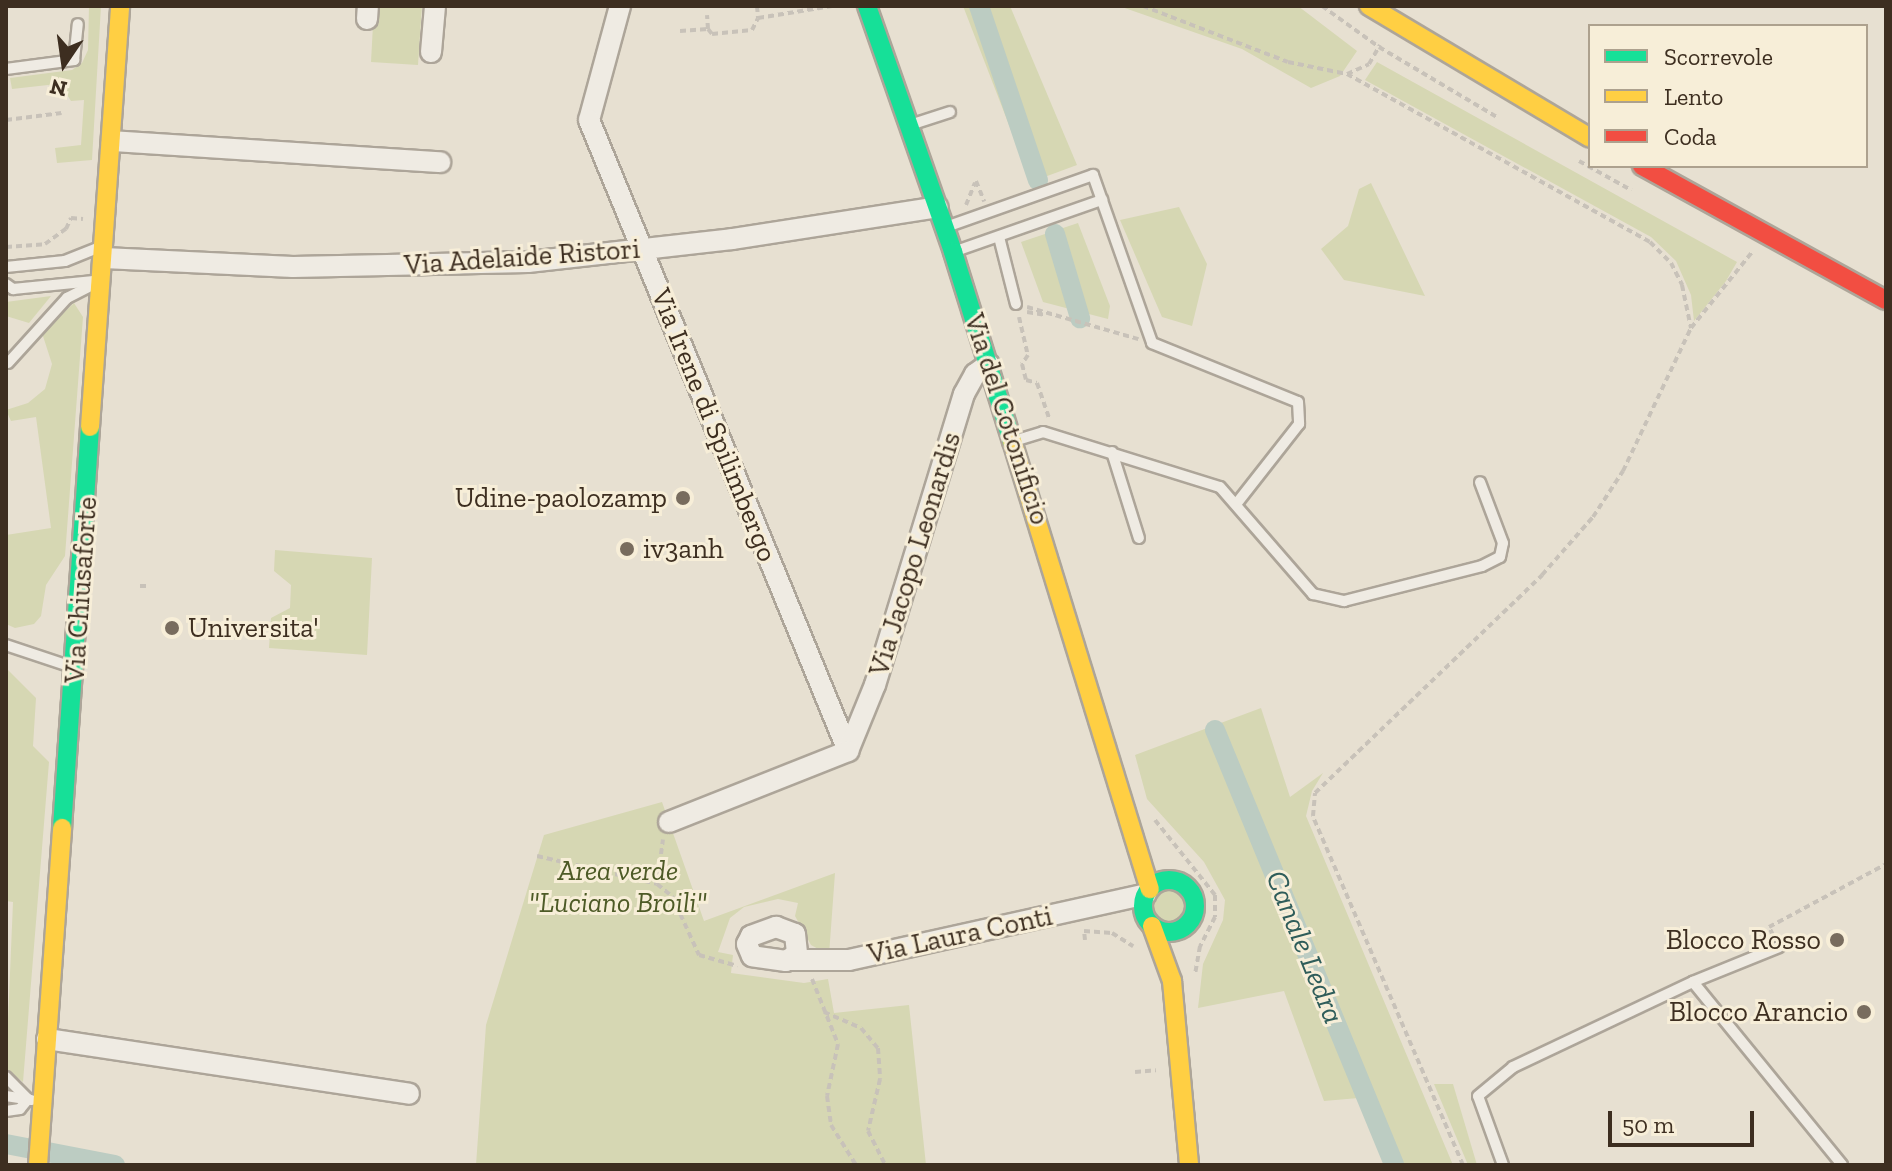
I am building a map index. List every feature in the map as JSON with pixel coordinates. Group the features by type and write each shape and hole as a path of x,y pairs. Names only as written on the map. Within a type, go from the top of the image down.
{"main road":[{"name":"Via Chiusaforte","path":"38,1165 35,1100 47,1039 120,6"},
{"name":"Via del Cotonificio","path":"867,6 945,227 1137,836 1148,905 1172,981 1189,1165"},
{"path":"1369,6 1467,69 1588,137"},
{"path":"1646,168 1886,300"},
{"name":"Via del Cotonificio","path":"1137,836 1179,882"},
{"path":"1160,882 1179,882 1195,905 1186,925 1166,932 1148,905 1160,882"},
{"name":"Via del Cotonificio","path":"1172,981 1186,925"}],"street":[{"path":"431,52 435,6"},
{"name":"Via Irene di Spilimbergo","path":"620,6 589,120 848,751"},
{"path":"112,141 440,162"},
{"name":"Via Adelaide Ristori","path":"104,251 421,268 641,249 938,207"},
{"name":"Via Jacopo Leonardis","path":"848,751 875,685 964,394 975,374 989,364"},
{"path":"669,822 848,751"},
{"name":"Via Laura Conti","path":"806,965 1105,907 1148,905"},
{"path":"47,1039 409,1094"}],"lane":[{"path":"6,69 74,60 78,24"},
{"path":"909,125 950,112"},
{"path":"945,227 1093,175 1152,343 1298,402 1299,424 1237,503"},
{"path":"953,252 1102,200"},
{"path":"999,237 1016,304"},
{"path":"6,267 74,259 104,251"},
{"path":"6,284 13,289 102,280"},
{"path":"8,363 67,298 102,280"},
{"path":"1014,441 1043,432 1220,487 1313,594 1362,600 1500,557 1503,543 1480,482"},
{"path":"1112,452 1139,538"},
{"path":"6,645 75,669"},
{"path":"1503,1165 1478,1096 1513,1067 1693,982 1779,947"},
{"path":"1693,982 1842,1165"},
{"path":"6,1077 35,1100"},
{"path":"6,1096 35,1100"},
{"path":"6,1111 20,1109 35,1100"}],"path":[{"path":"707,15 708,29 712,34 752,30 758,18 757,6"},
{"path":"758,18 832,6"},
{"path":"1143,6 1288,62 1347,74 1650,242 1671,263 1682,285 1691,328"},
{"path":"1322,6 1379,47 1504,121"},
{"path":"680,31 708,29"},
{"path":"1347,74 1369,64"},
{"path":"6,120 62,113"},
{"path":"1574,159 1588,167"},
{"path":"1591,168 1643,196"},
{"path":"965,207 976,181"},
{"path":"6,247 45,244 66,229 71,218 86,219"},
{"path":"1737,248 1764,262"},
{"path":"1463,1165 1313,816 1315,793 1542,575 1593,517 1623,471 1691,328 1740,272"},
{"path":"1016,304 1152,343"},
{"path":"1055,435 1037,383 1026,380 1022,364 1028,355 1017,311 1065,318"},
{"path":"140,586 148,586"},
{"path":"1152,817 1215,895 1215,917 1200,946 1194,987"},
{"path":"657,884 663,850"},
{"path":"537,856 657,884 672,896 699,955 743,967"},
{"path":"1779,947 1769,927 1886,864"},
{"path":"1085,940 1084,931 1125,938 1138,955"},
{"path":"806,965 822,1011 838,1044 827,1096 829,1117 842,1149 856,1165"},
{"path":"822,1011 861,1028 878,1048 882,1066 868,1131 885,1165"},
{"path":"1135,1072 1159,1070"}],"green space":[{"path":"89,6 101,6 92,160 57,163 55,148 81,145 84,100 71,101 64,90 48,85 12,89 10,78 72,70 82,63 88,50"},
{"path":"374,6 422,6 418,65 371,62"},
{"path":"963,6 1010,6 1077,165 1031,182"},
{"path":"1119,6 1298,6 1357,51 1340,76 1311,88 1242,49"},
{"path":"1377,62 1737,262 1726,281 1694,321 1691,295 1676,261 1651,237 1365,80"},
{"path":"1371,183 1425,296 1344,280 1321,249 1348,226 1359,189"},
{"path":"1179,207 1207,264 1192,326 1162,317 1120,220"},
{"path":"1078,223 1110,306 1108,319 1043,302 1021,242"},
{"path":"51,296 29,323 6,316 6,302"},
{"path":"74,303 83,317 65,556 46,585 41,616 34,624 15,628 6,624 6,535 51,528 36,417 11,421 6,410 28,403 45,389 52,364 42,333"},
{"path":"275,550 372,558 367,655 269,648 271,618 290,608 291,585 274,571"},
{"path":"6,668 36,698 33,746 49,762 23,1082 6,1069 13,902 6,901"},
{"path":"1261,708 1290,797 1323,773 1312,791 1306,816 1453,1165 1401,1165 1370,1097 1324,1101 1284,991 1198,1008 1203,964 1223,920 1225,900 1204,862 1147,799 1135,755"},
{"name":"Area verde \"Luciano Broili\"","path":"662,802 704,921 835,873 829,955 811,945 795,916 798,903 778,899 744,907 730,918 718,952 733,955 731,973 804,983 828,979 834,1013 909,1005 926,1165 476,1165 486,1025 544,835"},
{"path":"1170,881 1188,888 1195,906 1188,924 1170,931 1152,924 1145,906 1152,888"},
{"path":"1434,1084 1453,1084 1477,1165 1468,1165"}],"waterway":[{"name":"Canale Ledra","path":"979,6 1038,180"},
{"name":"Canale Ledra","path":"1055,234 1080,318"},
{"name":"Canale Ledra","path":"1215,730 1394,1165"},
{"path":"6,1144 115,1165"}],"traffic: fast":[{"path":"867,6 953,252 1012,441"},
{"path":"62,828 90,427"},
{"path":"1169,880 1187,888 1195,906 1187,924 1169,932 1151,924 1143,906 1151,888 1169,880"}],"traffic: slow":[{"path":"90,427 120,6"},
{"path":"1369,6 1588,137"},
{"path":"1012,441 1150,889"},
{"path":"38,1165 62,828"},
{"path":"1152,926 1172,981 1189,1165"}],"traffic: jam":[{"path":"1646,168 1886,300"}],"place":[{"name":"Udine-paolozamp","path":"683,498"},
{"name":"iv3anh","path":"627,549"},
{"name":"Universita'","path":"172,628"},
{"name":"Blocco Rosso","path":"1837,940"},
{"name":"Blocco Arancio","path":"1864,1012"}]}
